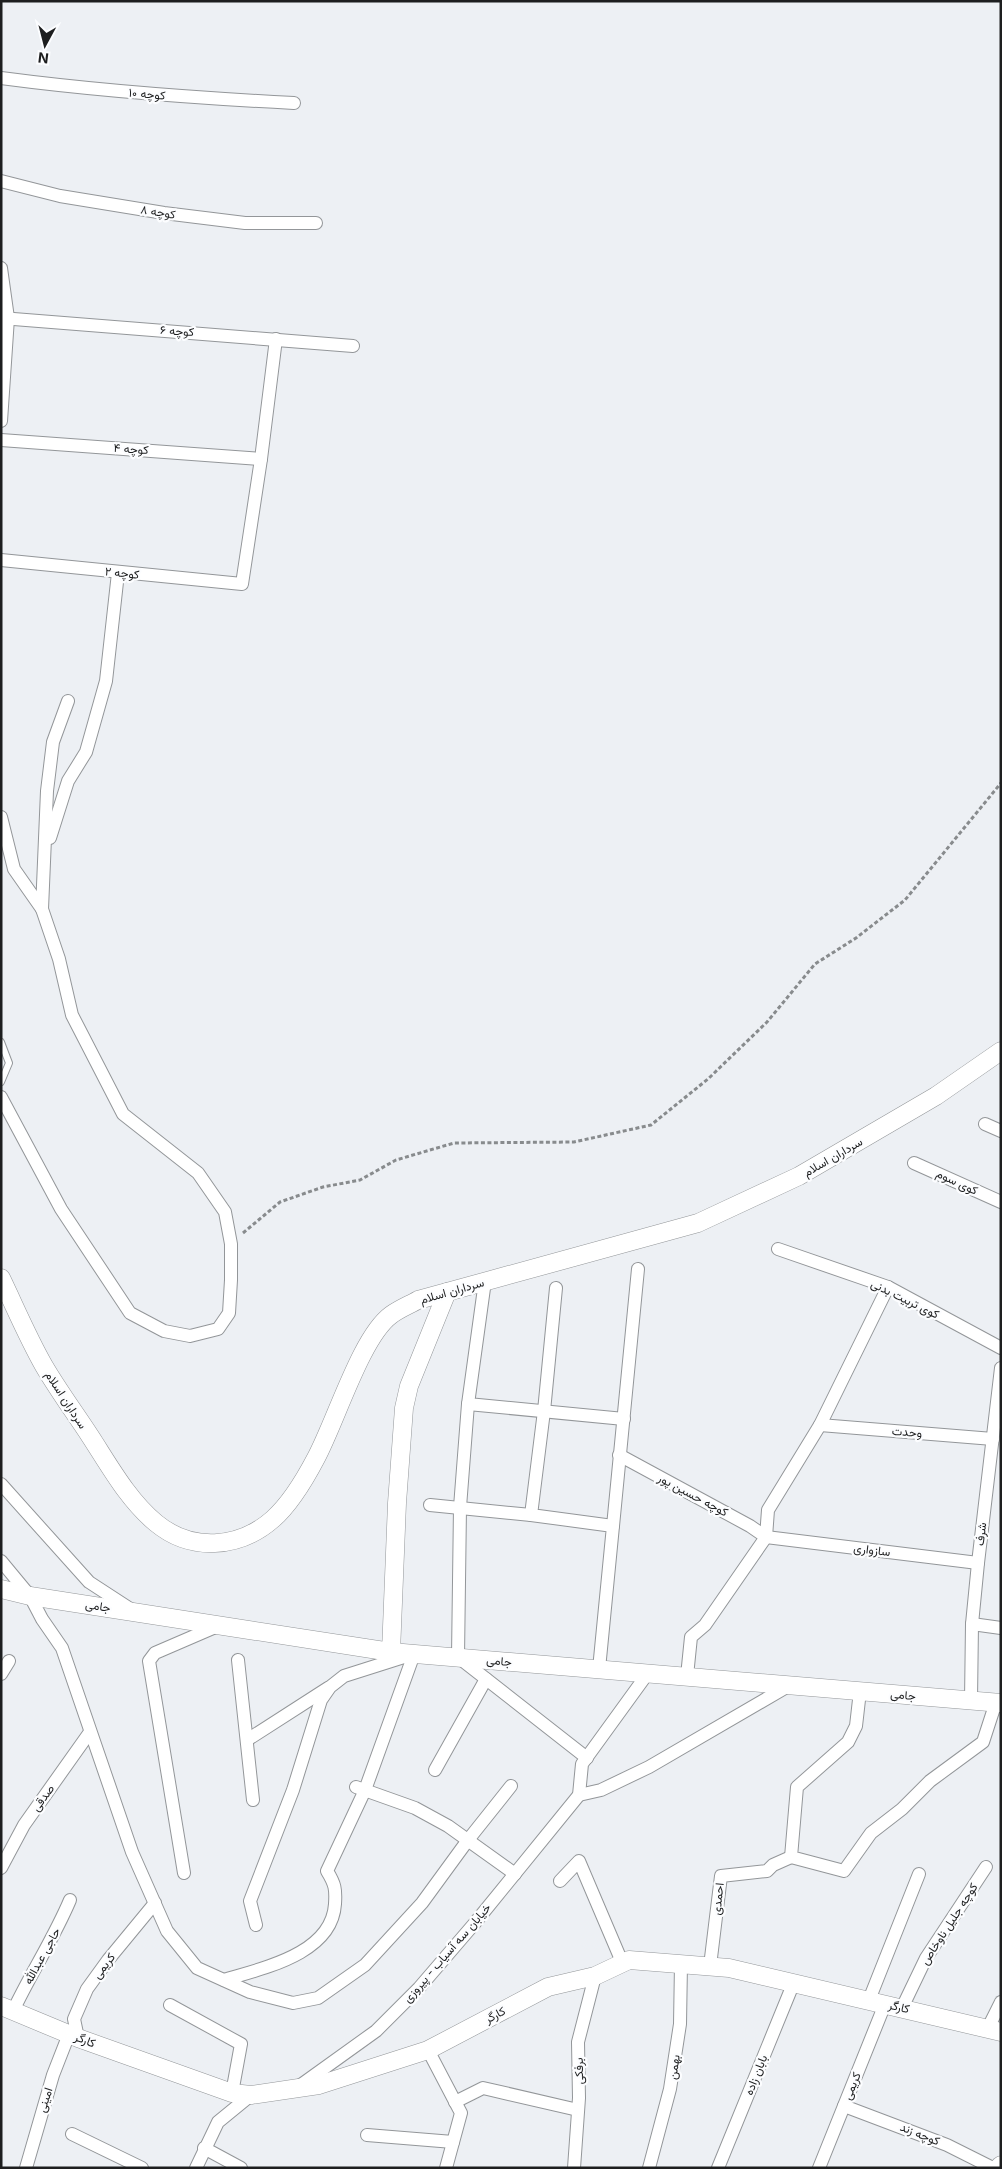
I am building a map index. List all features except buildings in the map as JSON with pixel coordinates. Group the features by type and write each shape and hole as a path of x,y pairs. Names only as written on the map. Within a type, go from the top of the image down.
{"street":[{"name":"کوچه ۱۰","path":"1,78 78,88 180,97 294,103"},
{"name":"کوچه ۸","path":"1,181 60,196 164,213 245,223 316,223"},
{"path":"1,268 4,318 1,421"},
{"name":"کوچه ۶","path":"4,318 353,346"},
{"path":"261,459 276,339"},
{"name":"کوچه ۴","path":"1,440 261,459"},
{"name":"کوچه ۲","path":"1,560 242,584 261,459"},
{"path":"46,853 68,781 86,752 106,681 118,572"},
{"path":"42,909 46,853 47,791 53,742 68,701"},
{"path":"1,818 14,869 42,909 59,959 72,1015 123,1114 198,1173 224,1212 231,1244 230,1313 218,1329 190,1336 164,1331 130,1313 61,1208 1,1098"},
{"name":"سرداران اسلام","path":"1,1278 44,1366 118,1478 156,1523 175,1536 191,1542 225,1543 242,1539 274,1519 292,1497 316,1458 371,1337 390,1316 418,1300 698,1223 799,1176 936,1096 1001,1051"},
{"path":"985,1124 1001,1131"},
{"name":"کوی سوم","path":"914,1162 1001,1202"},
{"name":"کوی تربیت بدنی","path":"778,1248 888,1287 1001,1348"},
{"path":"599,1669 638,1269"},
{"path":"485,1281 468,1404 460,1508 458,1658 587,1758"},
{"path":"687,1676 691,1637 705,1625 766,1537 768,1510 820,1425 888,1287"},
{"path":"530,1515 544,1412 556,1288"},
{"path":"391,1652 397,1503 404,1408 409,1386 448,1292"},
{"name":"شرف","path":"970,1700 972,1624 1001,1368"},
{"path":"468,1404 624,1418"},
{"name":"وحدت","path":"820,1425 993,1439"},
{"name":"کوچه حسین پور","path":"619,1455 750,1526 766,1537"},
{"path":"1,1484 89,1582 134,1612"},
{"path":"430,1505 530,1515 612,1526"},
{"name":"سازواری","path":"766,1537 978,1563"},
{"path":"1,1561 30,1596 42,1619 62,1648 132,1852 167,1931 197,1968 250,1992 292,2004 318,1998 365,1965 422,1903 468,1840 511,1786"},
{"name":"جامی","path":"1,1589 30,1596 391,1652 998,1703"},
{"path":"972,1624 1001,1628"},
{"path":"184,1873 149,1662 156,1653 220,1625"},
{"path":"247,1740 344,1676 414,1654"},
{"path":"224,1980 265,1969 310,1948 334,1918 335,1884 327,1871 414,1654"},
{"path":"238,1660 253,1800"},
{"path":"1,1674 9,1661"},
{"path":"648,1673 582,1764 579,1795 601,1790 649,1767 790,1685"},
{"path":"435,1770 486,1679"},
{"path":"256,1925 250,1901 293,1790 321,1700 330,1687"},
{"path":"860,1691 856,1726 848,1742 797,1787 790,1858 844,1871 871,1833 902,1809 930,1780 984,1742 998,1703"},
{"name":"صدقی","path":"1,1868 24,1825 90,1732"},
{"path":"360,1788 415,1808 448,1826 515,1874"},
{"name":"خیابان سه آسیاب - پیروزی","path":"295,2089 376,2031 419,1988 579,1795"},
{"name":"احمدی","path":"710,1966 721,1876 767,1872 773,1865 790,1858"},
{"path":"560,1881 579,1861 622,1962"},
{"name":"کوچه جلیل ناوخاص","path":"885,2004 926,1958 986,1867"},
{"path":"885,2004 919,1874"},
{"name":"حاجی عبدالله","path":"5,2010 28,1978 59,1927 70,1900"},
{"name":"کریمی","path":"74,2036 74,2019 87,1989 108,1960 155,1903"},
{"name":"کارگر","path":"5,2010 232,2093 251,2095 319,2085 428,2050 548,1987 595,1976 629,1960 729,1968 995,2030"},
{"name":"بهمن","path":"649,2168 670,2089 680,2024 681,1964"},
{"name":"برفکی","path":"574,2168 578,2110 578,2042 595,1976"},
{"name":"بابان زاده","path":"718,2168 794,1982"},
{"path":"995,2030 1001,2002"},
{"name":"کریمی","path":"819,2168 885,2004"},
{"path":"170,2005 242,2044 232,2093"},
{"name":"امینی","path":"26,2168 50,2084 74,2036"},
{"path":"428,2050 461,2113 446,2168"},
{"path":"455,2102 483,2088 578,2110"},
{"path":"196,2168 218,2122 251,2095"},
{"name":"کوچه زند","path":"844,2106 947,2145 993,2168"},
{"path":"72,2134 142,2168"},
{"path":"367,2135 453,2142"},
{"path":"204,2148 241,2168"},
{"path":"998,2168 1001,2165"}],"lane":[{"path":"1,1042 9,1063 1,1082"}],"path":[{"path":"231,1244 280,1202 323,1187 360,1180 396,1160 454,1143 574,1142 651,1125 708,1079 767,1022 815,964 856,938 905,900 1001,782"}]}
